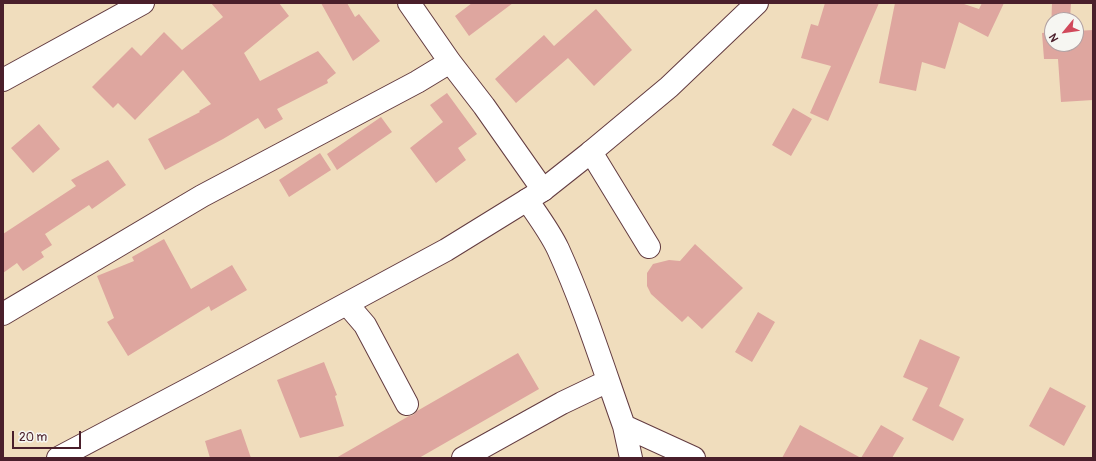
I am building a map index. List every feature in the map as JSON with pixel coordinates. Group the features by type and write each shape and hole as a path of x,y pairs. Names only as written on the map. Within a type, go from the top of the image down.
{"street":[{"path":"3,80 143,3"},
{"path":"409,3 450,62 484,106 535,195 538,216 557,248 578,296 624,426 631,458"},
{"path":"58,458 446,250 535,195 670,87 757,3"},
{"path":"3,314 202,196 417,82 450,62"},
{"path":"590,152 649,247"},
{"path":"347,304 365,325 407,404"},
{"path":"463,458 562,402 608,380"},
{"path":"624,426 694,458"}],"building":[{"path":"211,3 279,3 289,16 244,53 260,81 318,51 336,73 327,80 328,83 277,109 283,119 265,129 258,118 223,139 165,170 148,139 200,112 199,111 211,104 183,70 135,120 118,103 113,108 92,87 132,47 141,56 164,32 182,50 223,17"},
{"path":"321,3 347,3 355,17 359,14 380,41 353,61"},
{"path":"472,3 513,3 469,36 455,16"},
{"path":"825,3 879,3 828,121 810,113 831,66 801,58 811,24 818,26"},
{"path":"895,3 965,3 964,4 979,9 982,3 1004,3 988,37 959,22 945,69 922,62 916,91 879,83"},
{"path":"1052,3 1071,3 1070,12 1052,12"},
{"path":"596,9 632,50 594,86 568,58 516,103 495,79 544,35 554,46"},
{"path":"1093,30 1093,100 1061,102 1058,59 1044,59 1042,33 1044,33 1044,52 1084,52 1084,31"},
{"path":"447,93 477,134 458,148 466,160 436,183 410,148 443,122 430,105"},
{"path":"793,108 812,119 791,156 772,145"},
{"path":"381,117 392,132 337,170 327,154"},
{"path":"39,124 60,149 33,173 11,148"},
{"path":"320,153 331,170 289,197 279,180"},
{"path":"108,160 126,185 92,209 89,205 45,234 52,245 41,252 44,257 23,271 17,263 3,273 3,234 76,186 71,180"},
{"path":"164,239 191,289 232,265 247,290 211,311 209,306 128,356 107,322 114,318 97,276 134,261 132,257"},
{"path":"695,244 743,288 702,329 688,316 682,322 651,294 647,286 647,273 653,264 669,260 680,261"},
{"path":"758,312 775,322 752,362 735,352"},
{"path":"920,339 960,357 939,406 964,419 953,441 912,420 928,388 903,377"},
{"path":"518,353 539,389 419,458 336,458 413,415 417,411"},
{"path":"324,362 337,395 335,396 344,426 300,438 277,380"},
{"path":"1050,387 1086,406 1064,446 1029,426"},
{"path":"800,425 861,458 782,458"},
{"path":"881,425 904,438 892,458 861,458"},
{"path":"241,429 251,458 210,458 205,441"}]}
